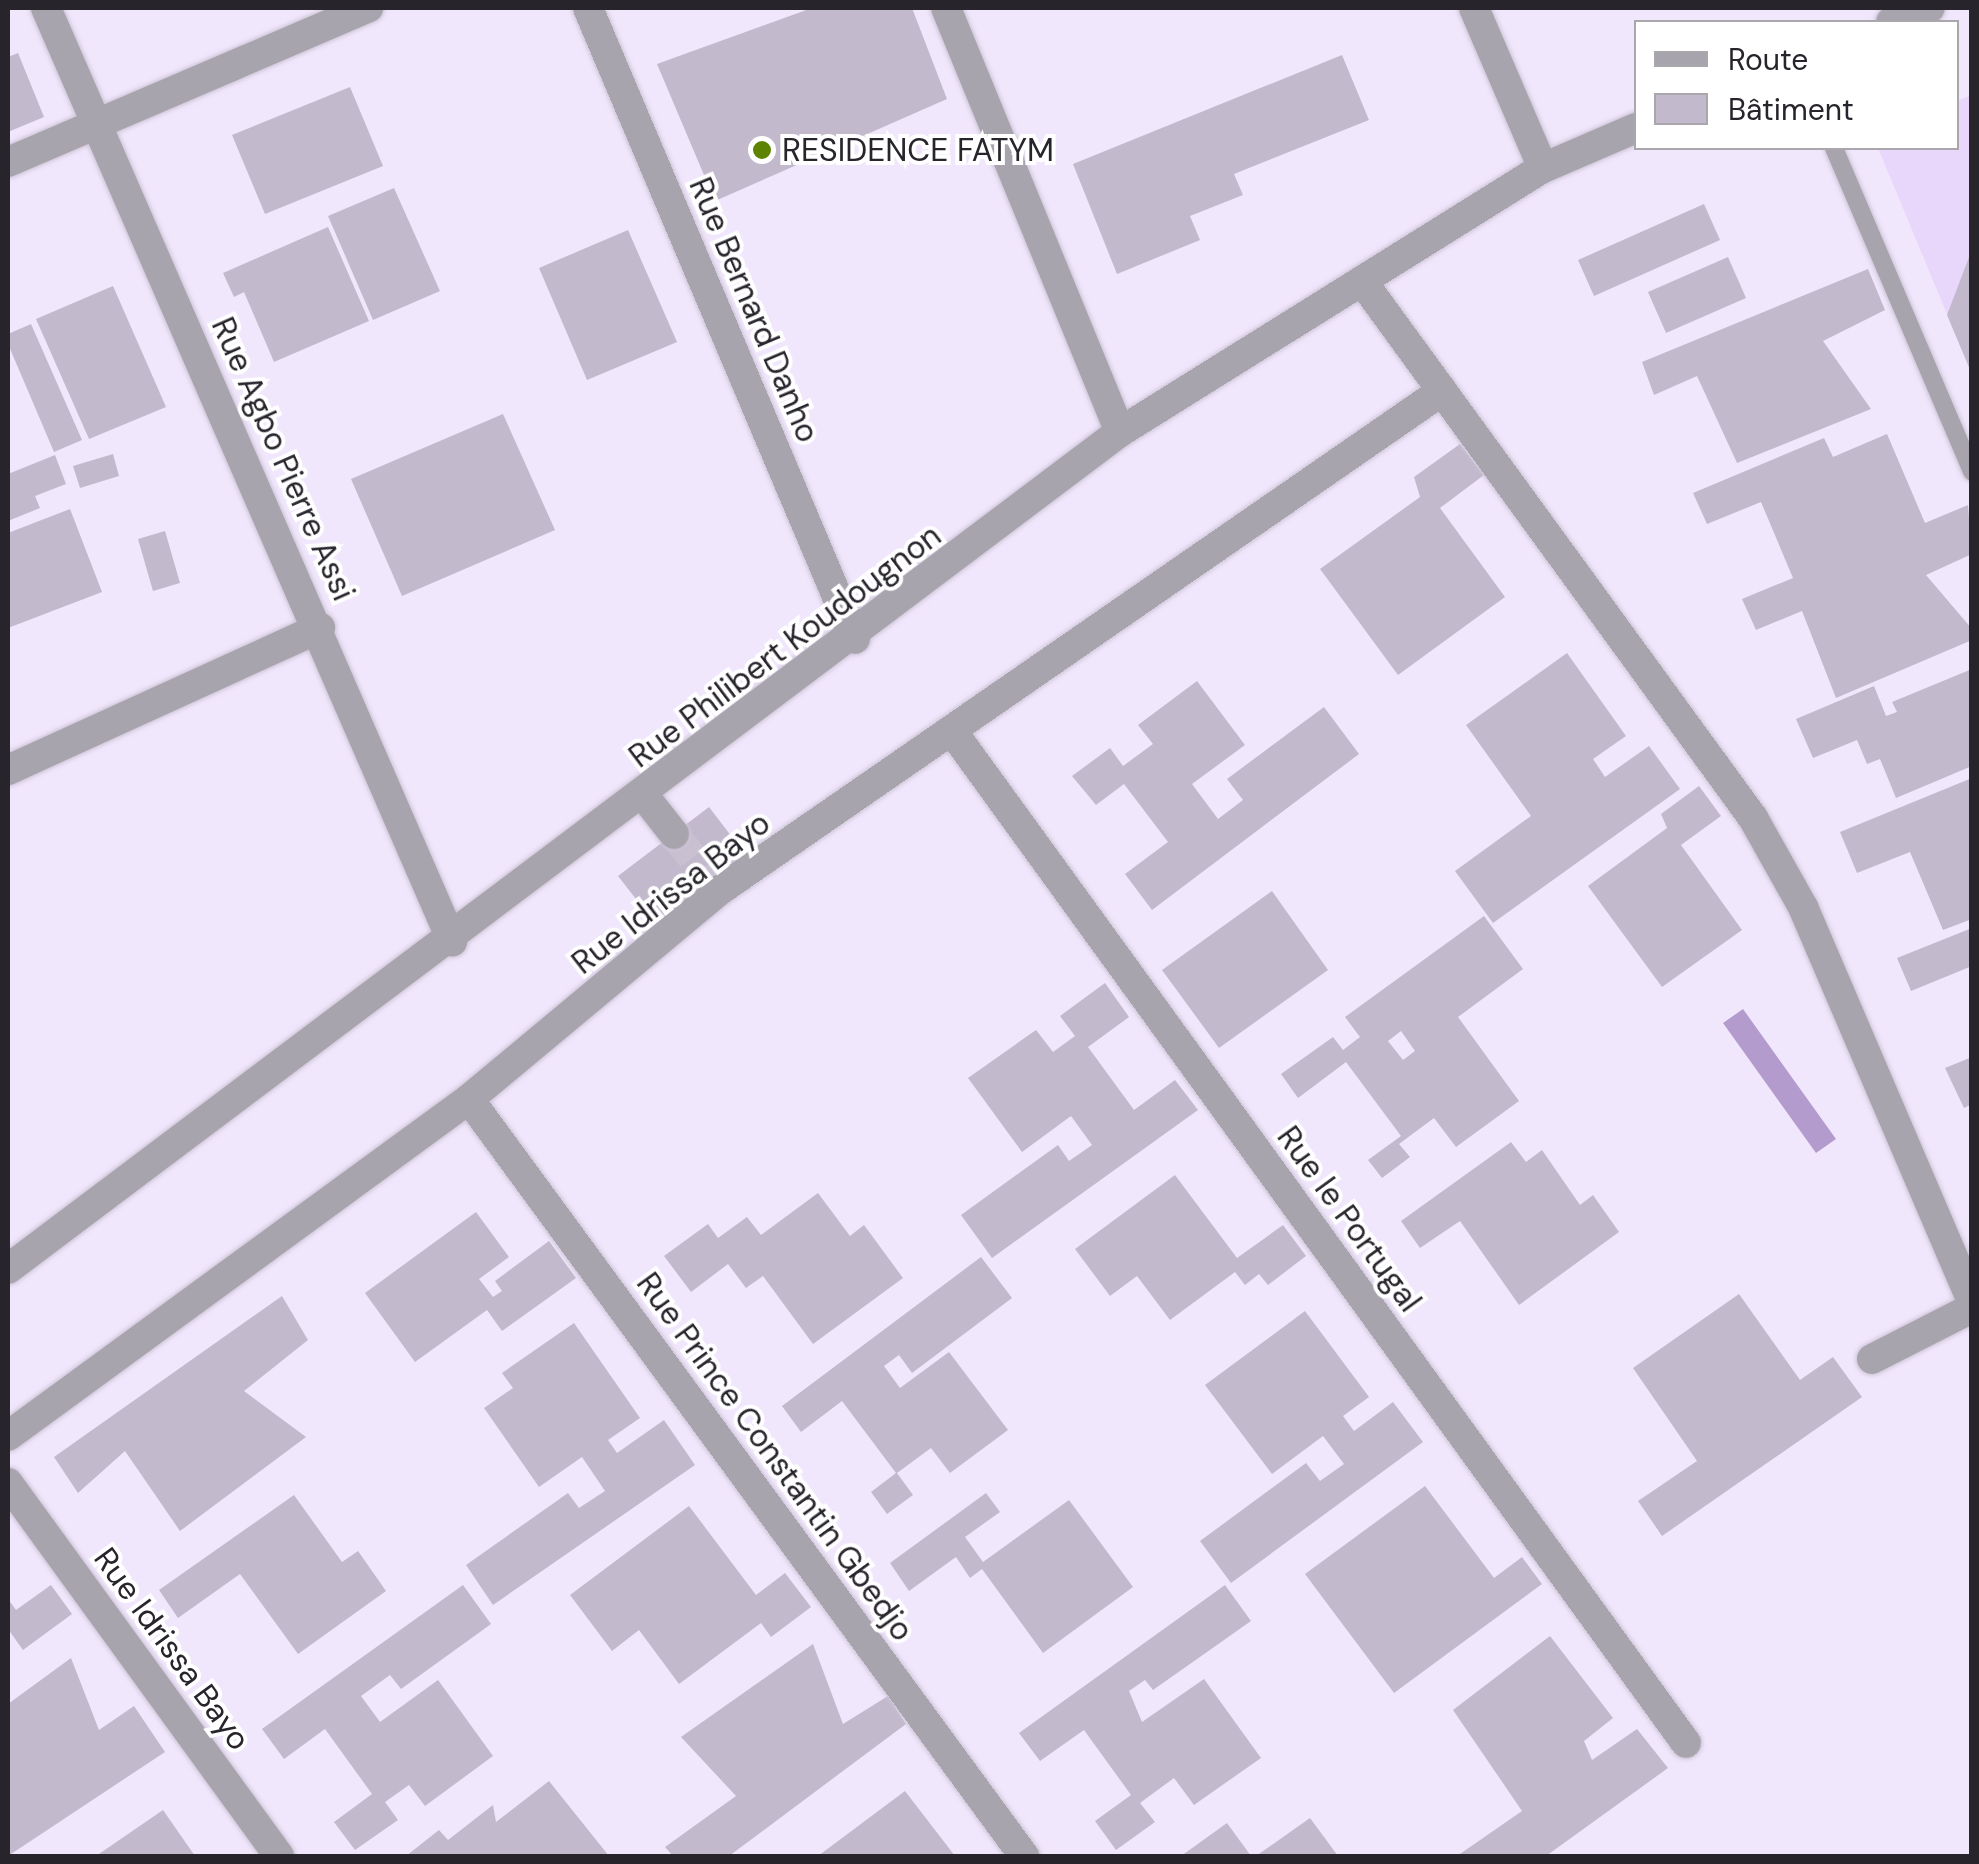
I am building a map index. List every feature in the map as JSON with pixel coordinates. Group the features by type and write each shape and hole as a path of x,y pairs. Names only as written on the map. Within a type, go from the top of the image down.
{"street":[{"name":"Rue Agbo Pierre Assi","path":"46,8 320,628 452,941"},
{"path":"8,162 368,8"},
{"name":"Rue Bernard Danho","path":"588,8 855,639"},
{"path":"946,8 1120,432"},
{"path":"1474,8 1543,168"},
{"path":"1897,20 1930,8"},
{"name":"Rue Philibert Koudougnon","path":"8,1270 855,639 1120,432 1543,168 1634,129"},
{"path":"1362,281 1753,818 1802,907 1972,1304 1872,1359"},
{"name":"Rue Idrissa Bayo","path":"8,1436 469,1099 715,885 954,735 1442,391"},
{"path":"8,770 320,628"},
{"name":"Rue le Portugal","path":"954,735 1686,1743"},
{"path":"645,797 674,834"},
{"name":"Rue Prince Constantin Gbedjo","path":"469,1099 1024,1856"},
{"name":"Rue Idrissa Bayo","path":"8,1483 279,1856"}],"lane":[{"path":"1835,150 1972,472"}],"shaded area":[{"path":"1971,95 1971,372 1879,150 1959,150 1959,100"},
{"path":"1743,1009 1836,1139 1816,1153 1723,1023"}],"building":[{"name":"RESIDENCE FATYM","path":"812,8 912,8 947,99 715,201 657,64"},
{"path":"18,53 44,117 8,132 8,57"},
{"path":"1342,55 1369,120 1234,174 1243,195 1190,216 1200,240 1117,274 1073,164"},
{"path":"350,87 383,166 265,214 232,135"},
{"path":"394,188 440,291 373,320 328,216"},
{"path":"1704,204 1720,240 1594,296 1578,260"},
{"path":"328,227 369,321 274,362 244,292 234,297 223,273"},
{"path":"628,230 677,342 587,380 539,268"},
{"path":"1972,252 1971,372 1947,315"},
{"path":"1728,257 1746,298 1666,333 1648,292"},
{"path":"1868,269 1885,310 1823,341 1871,409 1737,463 1697,376 1654,395 1642,362"},
{"path":"113,286 166,407 89,439 36,319"},
{"path":"31,324 82,440 54,452 8,344 8,334"},
{"path":"503,414 555,530 402,596 351,479"},
{"path":"1887,434 1925,523 1968,505 1972,554 1926,575 1972,629 1972,640 1836,698 1802,611 1756,630 1742,599 1793,578 1761,502 1707,524 1693,493 1824,438 1833,457"},
{"path":"1460,444 1484,475 1440,508 1505,597 1398,675 1320,569 1420,497 1414,477"},
{"path":"113,454 119,476 80,488 73,466"},
{"path":"55,455 66,484 35,496 40,508 8,521 8,474"},
{"path":"70,509 102,592 8,628 8,533"},
{"path":"165,531 180,583 153,591 138,539"},
{"path":"1567,653 1626,736 1593,759 1605,777 1649,746 1680,789 1493,923 1455,871 1531,816 1466,725"},
{"path":"1972,669 1972,766 1896,798 1880,759 1867,764 1857,740 1813,758 1796,719 1874,686 1886,716 1897,712 1892,702"},
{"path":"1197,681 1245,745 1192,784 1218,819 1243,800 1227,779 1324,707 1359,754 1152,910 1125,874 1168,842 1124,784 1096,805 1072,776 1110,748 1123,766 1153,744 1138,725"},
{"path":"1972,778 1972,919 1943,930 1910,852 1857,873 1840,832"},
{"path":"1699,786 1721,816 1681,845 1742,930 1662,987 1588,886 1667,828 1661,814"},
{"path":"709,807 745,854 654,922 618,876"},
{"path":"1272,891 1328,970 1219,1048 1162,970"},
{"path":"1484,916 1523,969 1458,1017 1519,1101 1456,1147 1434,1118 1399,1144 1410,1157 1382,1178 1368,1160 1401,1136 1346,1062 1298,1098 1281,1074 1333,1037 1343,1050 1360,1037 1345,1017","holes":["1401,1031 1415,1051 1403,1060 1388,1041"]},
{"path":"1972,928 1972,966 1911,991 1897,958"},
{"path":"1105,983 1129,1017 1088,1047 1134,1110 1175,1080 1198,1110 992,1258 961,1215 1058,1145 1069,1161 1092,1145 1071,1116 1022,1152 968,1078 1036,1030 1053,1052 1075,1036 1060,1016"},
{"path":"1972,1057 1972,1104 1964,1108 1945,1068"},
{"path":"1511,1142 1526,1162 1542,1150 1580,1205 1593,1195 1619,1232 1519,1305 1460,1221 1420,1248 1401,1221"},
{"path":"1175,1175 1237,1258 1283,1225 1306,1256 1268,1285 1259,1274 1245,1285 1235,1272 1170,1320 1137,1276 1110,1296 1075,1249"},
{"path":"818,1193 850,1236 864,1225 903,1278 813,1344 763,1276 746,1288 728,1264 691,1292 664,1256 708,1224 718,1238 747,1217 761,1235"},
{"path":"476,1212 509,1257 479,1279 493,1297 502,1291 495,1281 549,1241 576,1278 502,1331 487,1310 415,1362 365,1293"},
{"path":"981,1257 1012,1298 912,1373 899,1355 884,1366 900,1388 949,1352 1008,1430 950,1473 931,1448 897,1473 913,1495 887,1514 871,1492 896,1473 842,1401 801,1432 782,1406"},
{"path":"1739,1294 1800,1380 1833,1357 1862,1397 1662,1536 1638,1501 1697,1461 1633,1368"},
{"path":"282,1296 308,1340 244,1391 306,1437 180,1531 125,1451 78,1493 54,1457"},
{"path":"1305,1311 1369,1397 1343,1416 1354,1431 1393,1402 1423,1442 1231,1583 1200,1541 1306,1463 1320,1481 1344,1464 1323,1436 1272,1474 1205,1385"},
{"path":"574,1323 640,1418 608,1440 617,1453 664,1420 695,1465 493,1605 466,1565 568,1493 579,1508 605,1491 582,1457 539,1487 484,1408 513,1388 502,1373"},
{"path":"1425,1486 1494,1578 1522,1557 1542,1584 1394,1693 1305,1574"},
{"path":"986,1493 1000,1512 965,1537 983,1562 1069,1500 1133,1587 1043,1653 982,1569 970,1578 956,1557 909,1591 890,1563"},
{"path":"294,1495 342,1562 358,1551 386,1591 298,1654 240,1574 178,1618 159,1590"},
{"path":"689,1506 756,1595 785,1573 811,1607 771,1637 761,1623 679,1684 639,1630 612,1651 570,1595"},
{"path":"51,1585 72,1614 23,1650 8,1629 8,1599 16,1610"},
{"path":"463,1585 491,1624 401,1689 390,1675 361,1696 380,1722 438,1680 493,1756 425,1806 409,1785 385,1802 398,1820 355,1850 334,1822 372,1794 325,1729 284,1759 262,1729"},
{"path":"1225,1585 1251,1621 1153,1690 1145,1680 1129,1691 1142,1722 1204,1679 1261,1758 1194,1805 1174,1778 1140,1803 1155,1822 1116,1850 1095,1821 1131,1795 1084,1730 1040,1761 1019,1733"},
{"path":"1550,1636 1613,1718 1584,1741 1592,1760 1637,1729 1668,1768 1546,1856 1457,1856 1522,1811 1453,1710"},
{"path":"813,1644 843,1724 888,1696 906,1724 729,1856 673,1856 665,1847 736,1796 681,1737"},
{"path":"71,1658 99,1730 134,1706 165,1752 8,1856 8,1704"},
{"path":"549,1781 609,1856 406,1856 439,1830 448,1840 493,1805 496,1822"},
{"path":"905,1791 955,1856 818,1856"},
{"path":"163,1810 195,1856 96,1856"},
{"path":"1310,1818 1338,1856 1256,1856"},
{"path":"1227,1823 1251,1856 1181,1856"}],"tunnel":[{"path":"674,834 710,880"}],"place":[{"name":"RESIDENCE FATYM","path":"762,150"}]}
